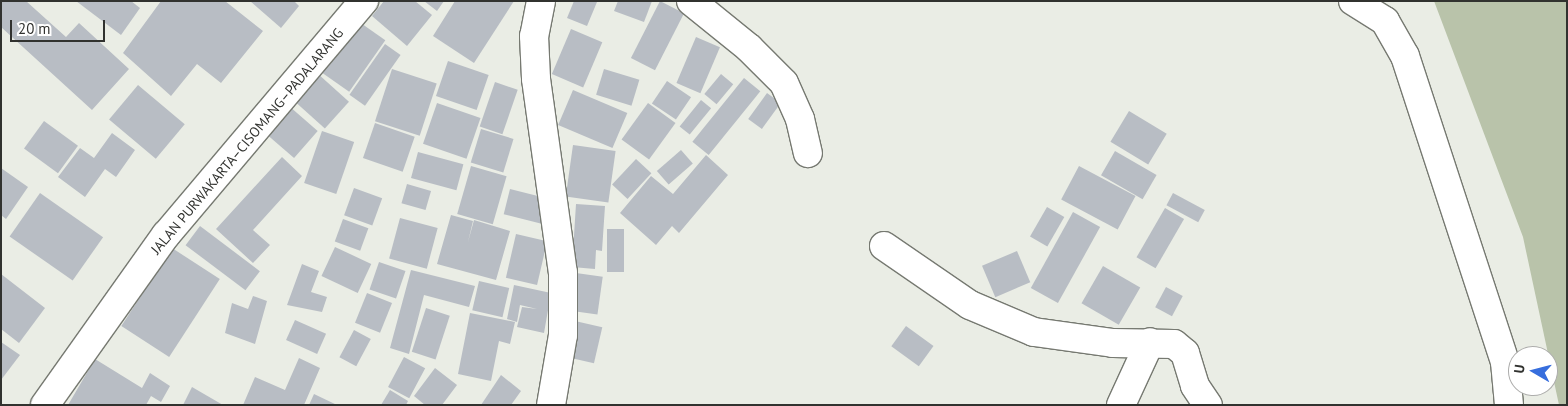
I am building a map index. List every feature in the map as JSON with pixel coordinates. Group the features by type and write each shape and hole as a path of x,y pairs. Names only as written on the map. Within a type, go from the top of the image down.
{"main road":[{"name":"JALAN PURWAKARTA–CISOMANG–PADALARANG","path":"45,405 166,235 364,1"},
{"path":"541,1 534,36 536,79 564,273 563,335 551,405"},
{"path":"691,1 749,48 784,83 800,119 808,154"},
{"path":"1353,1 1385,21 1405,56 1505,362 1509,405"},
{"path":"884,246 970,306 1034,332 1076,339 1174,344 1181,348 1190,364 1195,386 1208,405"},
{"path":"1121,405 1150,342"}],"green space":[{"path":"1434,1 1567,1 1567,405 1559,405 1557,396 1558,346 1546,346 1523,237"}],"building":[{"path":"1,1 26,1 66,37 79,23 129,69 92,110 1,27"},
{"path":"76,1 131,1 140,8 121,35"},
{"path":"161,1 225,1 263,31 221,83 197,64 171,96 123,53"},
{"path":"250,1 294,1 299,6 281,28"},
{"path":"384,1 415,1 432,15 407,46 372,16"},
{"path":"424,1 444,1 437,11"},
{"path":"455,1 514,1 474,63 433,36"},
{"path":"574,1 597,2 587,26 567,18"},
{"path":"618,1 652,1 644,22 614,11"},
{"path":"660,1 684,13 655,70 631,58"},
{"path":"355,19 385,40 349,92 319,71"},
{"path":"571,29 602,42 583,87 552,74"},
{"path":"696,37 720,47 700,93 676,83"},
{"path":"385,44 401,55 365,106 349,95"},
{"path":"448,61 489,75 477,110 436,96"},
{"path":"392,69 437,84 420,136 375,121"},
{"path":"604,69 639,80 631,106 596,95"},
{"path":"317,73 349,102 325,129 293,100"},
{"path":"721,74 733,84 717,104 704,94"},
{"path":"744,78 760,91 709,155 692,142"},
{"path":"667,81 691,97 676,120 652,103"},
{"path":"495,82 518,90 502,134 480,126"},
{"path":"138,85 185,124 156,159 109,119"},
{"path":"573,90 627,113 612,148 558,125"},
{"path":"767,93 781,103 762,129 748,119"},
{"path":"701,100 711,108 690,135 680,126"},
{"path":"437,103 480,118 466,159 423,144"},
{"path":"648,103 676,123 649,159 622,139"},
{"path":"289,106 318,131 294,158 265,133"},
{"path":"1129,111 1167,134 1148,165 1110,142"},
{"path":"44,121 78,146 58,173 24,149"},
{"path":"375,123 415,137 403,172 363,158"},
{"path":"481,129 514,139 503,172 471,162"},
{"path":"322,131 354,142 336,194 304,183"},
{"path":"112,133 135,150 116,177 105,169 85,197 58,177 80,148 94,158"},
{"path":"573,145 616,151 608,202 566,196"},
{"path":"681,150 693,164 669,185 657,171"},
{"path":"1115,151 1157,175 1143,199 1101,175"},
{"path":"418,152 463,164 456,190 411,178"},
{"path":"706,155 728,175 679,233 672,226 656,245 620,213 651,176 673,194"},
{"path":"282,157 302,176 253,230 270,245 253,263 216,229"},
{"path":"636,159 651,173 627,199 612,185"},
{"path":"471,166 507,176 493,224 457,214"},
{"path":"1079,166 1136,196 1118,230 1061,200"},
{"path":"1,168 28,187 6,219 1,215"},
{"path":"407,184 431,191 426,210 401,203"},
{"path":"354,188 382,198 372,226 344,215"},
{"path":"510,189 551,199 544,224 504,214"},
{"path":"40,193 103,237 73,281 10,236"},
{"path":"1173,193 1205,210 1198,222 1166,205"},
{"path":"576,204 605,206 602,251 596,250 595,269 572,267"},
{"path":"1047,207 1064,217 1047,246 1030,236"},
{"path":"1165,208 1184,219 1156,268 1136,257"},
{"path":"1073,212 1100,227 1058,303 1031,288"},
{"path":"451,215 473,221 468,242 474,220 510,231 496,280 437,264"},
{"path":"400,218 438,228 427,269 389,259"},
{"path":"343,219 368,228 360,251 335,242"},
{"path":"200,226 260,271 245,290 186,245"},
{"path":"607,229 624,229 624,272 607,272"},
{"path":"516,234 547,241 537,285 506,278"},
{"path":"335,247 371,264 358,293 321,276"},
{"path":"172,248 220,279 169,357 121,326"},
{"path":"1017,251 1030,282 995,297 982,266"},
{"path":"379,262 405,271 396,299 370,289"},
{"path":"302,264 319,271 311,292 327,297 322,312 287,305"},
{"path":"1103,266 1140,288 1119,325 1082,303"},
{"path":"411,270 475,286 469,307 424,295 409,354 390,348"},
{"path":"576,273 603,277 597,314 571,311"},
{"path":"1,274 45,308 19,343 1,329"},
{"path":"479,281 509,288 502,317 472,310"},
{"path":"514,285 551,293 544,333 517,327 522,307 537,309 520,305 517,322 507,319"},
{"path":"1166,287 1183,296 1172,316 1155,307"},
{"path":"367,293 392,303 380,333 355,323"},
{"path":"253,296 267,301 255,344 225,333 232,303 248,309"},
{"path":"426,308 450,316 436,359 412,352"},
{"path":"470,313 515,322 510,344 499,341 491,381 458,374"},
{"path":"295,320 326,334 317,354 286,340"},
{"path":"575,321 602,327 594,363 567,357"},
{"path":"906,326 934,346 919,366 891,346"},
{"path":"354,330 371,339 356,366 339,357"},
{"path":"1,342 20,355 1,380"},
{"path":"404,357 425,368 409,398 388,387"},
{"path":"299,358 320,368 304,405 243,405 255,377 285,390"},
{"path":"95,359 142,388 150,373 170,386 161,402 151,396 146,405 68,405"},
{"path":"435,368 457,385 442,405 425,405 414,396"},
{"path":"501,375 521,391 511,405 481,405"},
{"path":"192,387 223,405 183,405"},
{"path":"390,390 408,401 406,405 381,405"},
{"path":"314,394 337,405 309,405"}]}
